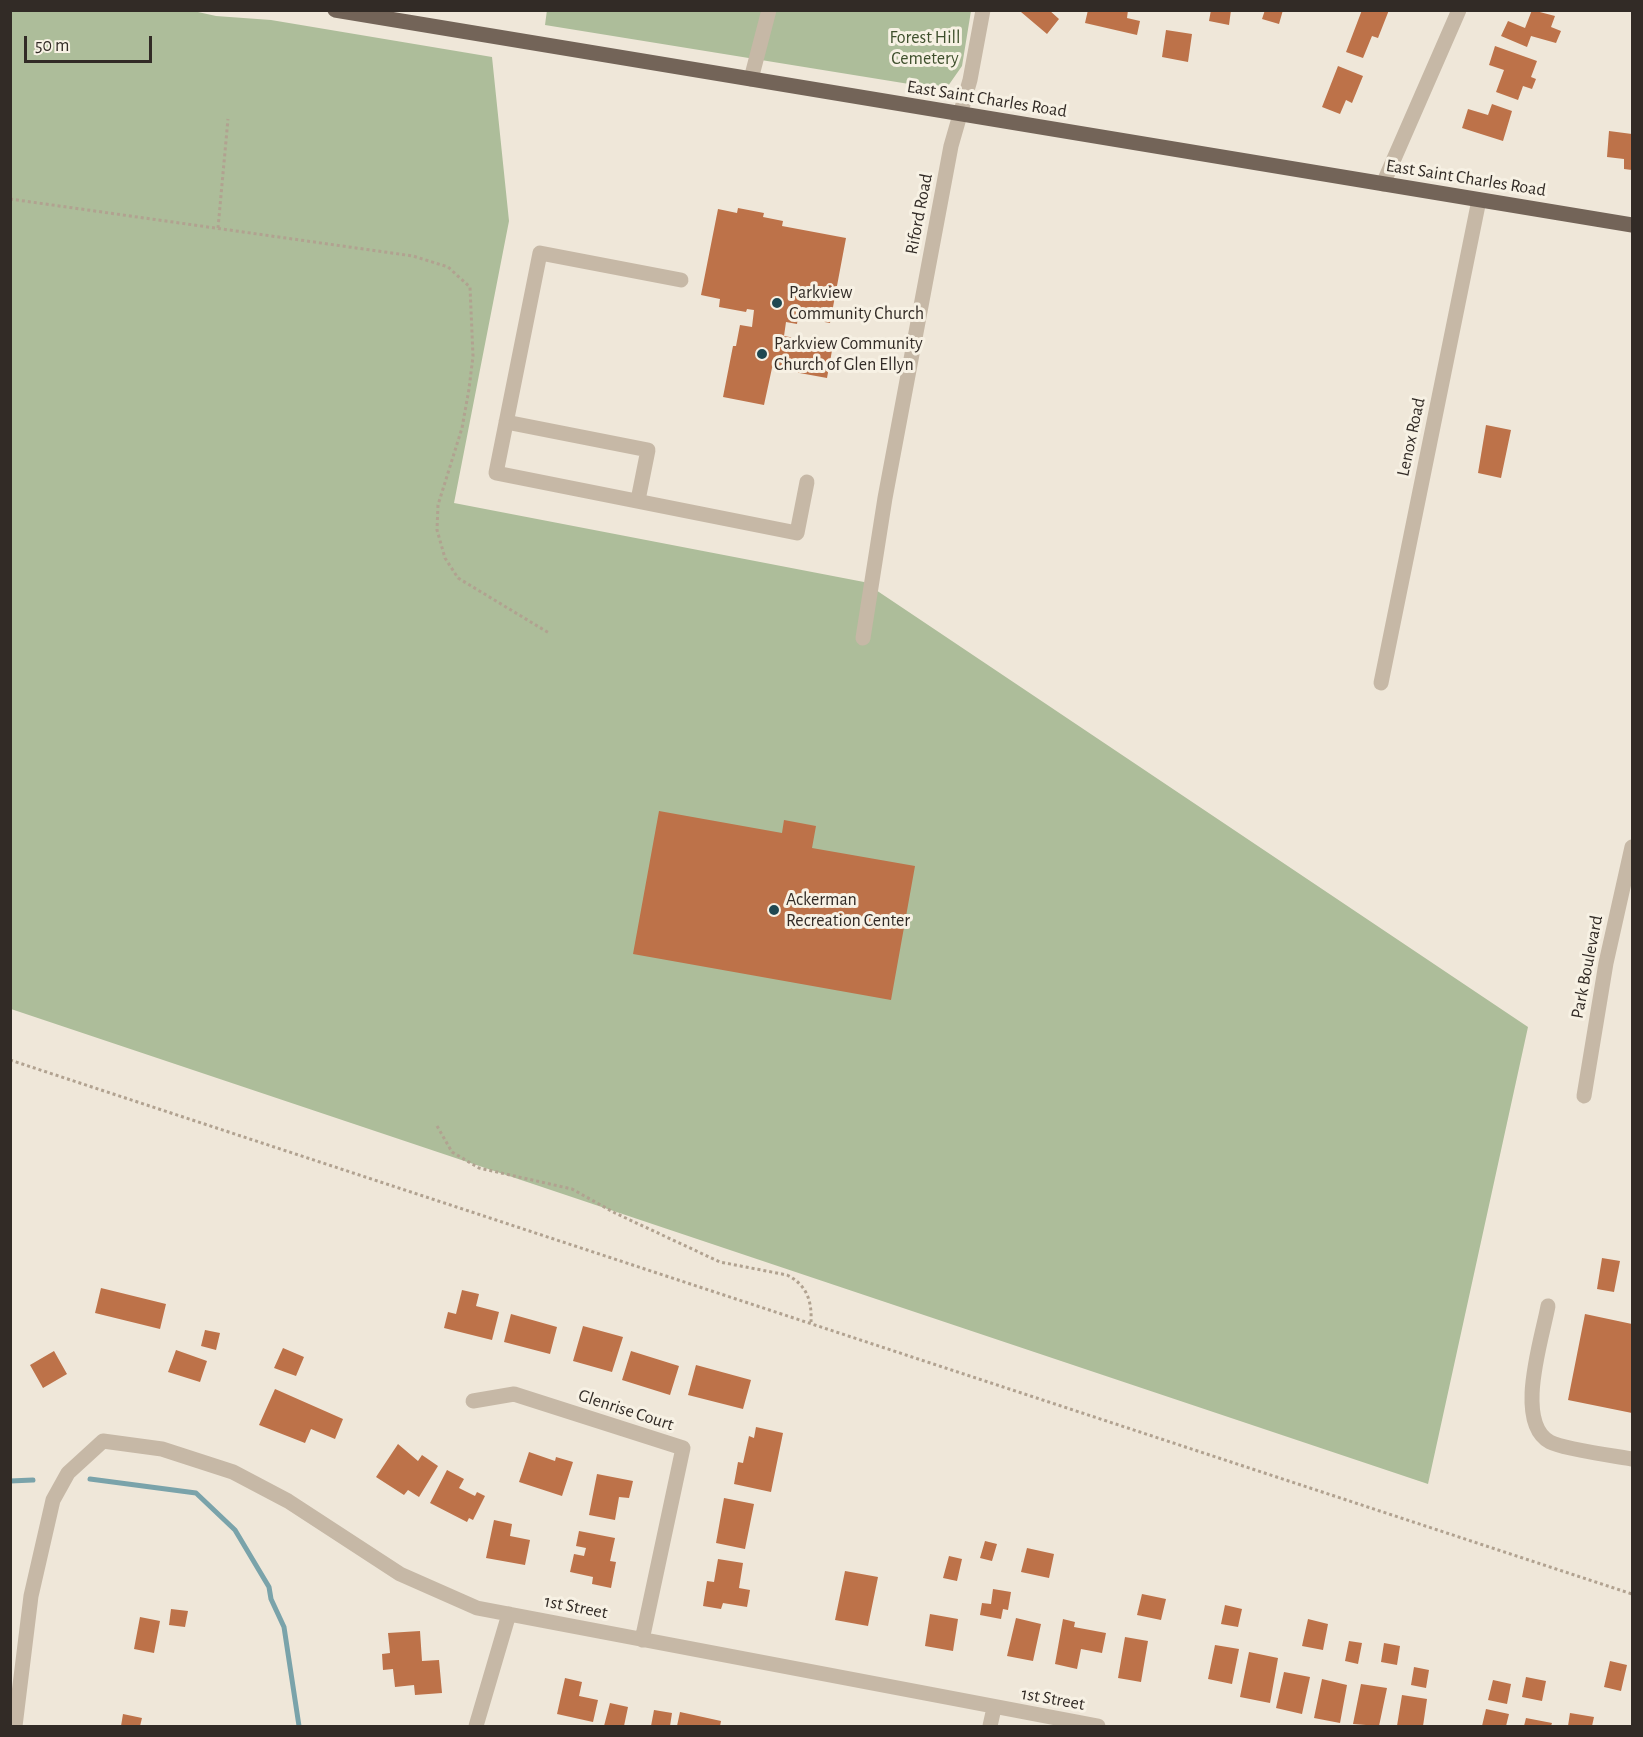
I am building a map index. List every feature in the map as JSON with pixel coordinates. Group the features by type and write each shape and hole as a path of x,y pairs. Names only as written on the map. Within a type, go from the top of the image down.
{"main road":[{"name":"East Saint Charles Road","path":"335,10 1632,225"}],"street":[{"path":"751,79 769,10"},
{"name":"Riford Road","path":"863,638 885,498 951,146 970,80 982,10"},
{"path":"1383,184 1459,10"},
{"name":"Lenox Road","path":"1381,683 1479,200"},
{"path":"681,280 540,253 496,473 797,533 807,482"},
{"path":"506,422 648,450 638,500"},
{"name":"Park Boulevard","path":"1584,1096 1606,963 1632,847"},
{"path":"1548,1306 1530,1403 1534,1426 1550,1442 1632,1459"},
{"name":"Glenrise Court","path":"473,1401 514,1394 683,1448 642,1640"},
{"name":"1st Street","path":"15,1726 31,1596 54,1500 68,1473 104,1441 116,1441 193,1457 233,1472 288,1501 400,1574 477,1608 1098,1726"},
{"path":"476,1726 509,1614"},
{"path":"990,1726 994,1708"}],"path":[{"path":"218,228 228,119"},
{"path":"10,199 413,256 448,267 470,287 473,356 462,428 438,505 436,530 445,558 458,578 549,633"},
{"path":"10,1060 1632,1594"},
{"path":"437,1126 452,1152 479,1168 572,1189 615,1213 720,1262 787,1275 797,1280 807,1291 812,1309 811,1322"}],"green space":[{"path":"189,10 216,16 271,20 492,57 509,221 454,503 864,582 1528,1027 1428,1484 11,1009 11,11"},
{"name":"Forest Hill Cemetery","path":"547,10 971,11 962,66 948,86 940,89 545,25"}],"building":[{"path":"1022,10 1049,10 1059,19 1047,34 1021,12"},
{"path":"1088,10 1128,10 1127,18 1140,21 1137,35 1085,23"},
{"path":"1211,10 1231,10 1229,25 1209,21"},
{"path":"1265,10 1283,10 1279,24 1262,19"},
{"path":"1362,10 1389,10 1378,38 1372,36 1363,58 1346,52"},
{"path":"1532,10 1555,16 1551,27 1561,31 1556,43 1531,36 1527,47 1501,36 1508,21 1525,28"},
{"path":"1166,30 1192,34 1188,62 1162,57"},
{"path":"1495,46 1537,61 1531,77 1536,79 1532,89 1523,86 1518,100 1496,92 1504,70 1489,65"},
{"path":"1338,66 1363,76 1352,103 1346,100 1340,114 1322,107"},
{"path":"1492,104 1512,111 1503,141 1462,128 1468,109 1488,115"},
{"path":"1609,131 1632,134 1632,170 1624,169 1624,159 1607,157"},
{"name":"Parkview Community Church","path":"738,208 764,213 763,217 783,221 782,226 846,238 830,323 798,317 797,324 786,322 784,336 833,345 827,378 772,368 764,405 723,397 733,346 736,346 740,325 752,327 754,310 747,309 746,312 719,307 720,299 701,295 718,209 737,213"},
{"path":"1486,425 1511,430 1501,478 1478,473"},
{"name":"Ackerman Recreation Center","path":"659,811 782,833 784,820 816,826 812,848 915,866 891,1000 633,954"},
{"path":"1602,1258 1620,1261 1614,1292 1597,1289"},
{"path":"101,1288 166,1304 160,1329 95,1313"},
{"path":"462,1290 479,1294 476,1306 499,1312 492,1340 444,1328 448,1312 456,1314"},
{"path":"511,1314 557,1327 550,1354 504,1342"},
{"path":"1585,1314 1632,1324 1632,1413 1568,1400"},
{"path":"583,1326 623,1337 612,1372 573,1361"},
{"path":"205,1330 220,1333 216,1350 201,1346"},
{"path":"283,1348 304,1357 296,1376 274,1368"},
{"path":"176,1350 207,1361 200,1382 168,1372"},
{"path":"54,1351 67,1374 43,1388 30,1365"},
{"path":"631,1351 679,1366 670,1395 622,1380"},
{"path":"696,1365 751,1380 743,1409 688,1395"},
{"path":"275,1389 343,1419 335,1439 311,1429 305,1443 259,1425"},
{"path":"756,1427 783,1433 771,1492 734,1484 738,1462 743,1463 749,1436 754,1438"},
{"path":"398,1444 418,1461 422,1455 438,1466 419,1497 408,1490 404,1495 376,1477"},
{"path":"529,1452 555,1461 556,1457 573,1462 562,1496 519,1482"},
{"path":"447,1470 464,1479 459,1488 475,1496 477,1492 485,1496 473,1520 469,1518 467,1522 430,1503"},
{"path":"597,1474 633,1481 629,1498 619,1497 615,1520 589,1515"},
{"path":"724,1498 754,1504 745,1549 716,1543"},
{"path":"494,1520 512,1524 510,1536 530,1540 525,1565 486,1558"},
{"path":"579,1531 615,1538 610,1561 616,1562 611,1588 592,1584 593,1577 570,1572 574,1554 584,1556 586,1548 576,1546"},
{"path":"985,1541 997,1544 992,1561 980,1558"},
{"path":"1027,1548 1054,1554 1049,1578 1021,1572"},
{"path":"949,1556 962,1559 957,1581 943,1578"},
{"path":"718,1559 743,1563 739,1588 750,1590 747,1607 723,1603 721,1609 703,1606 707,1581 714,1582"},
{"path":"845,1571 878,1577 868,1626 835,1620"},
{"path":"993,1589 1011,1592 1008,1610 1003,1609 1001,1619 980,1615 982,1603 991,1604"},
{"path":"1142,1594 1166,1599 1161,1620 1137,1615"},
{"path":"1225,1605 1242,1609 1238,1627 1221,1624"},
{"path":"171,1609 188,1611 185,1627 169,1625"},
{"path":"930,1614 958,1619 953,1651 925,1646"},
{"path":"140,1617 160,1621 154,1653 134,1649"},
{"path":"1016,1618 1041,1624 1033,1661 1007,1656"},
{"path":"1063,1619 1075,1622 1074,1627 1106,1633 1102,1653 1081,1649 1077,1669 1055,1664"},
{"path":"1308,1619 1328,1624 1323,1650 1302,1646"},
{"path":"420,1631 422,1661 439,1660 442,1693 415,1695 414,1685 395,1687 393,1669 383,1670 382,1654 390,1653 388,1633"},
{"path":"1125,1637 1148,1641 1141,1682 1118,1678"},
{"path":"1349,1641 1362,1643 1358,1664 1345,1661"},
{"path":"1384,1643 1400,1646 1397,1665 1381,1662"},
{"path":"1215,1645 1239,1649 1232,1684 1208,1679"},
{"path":"1249,1652 1278,1658 1270,1703 1240,1697"},
{"path":"1610,1661 1627,1665 1621,1691 1604,1687"},
{"path":"1414,1667 1429,1670 1426,1688 1411,1685"},
{"path":"1284,1672 1310,1677 1302,1714 1276,1708"},
{"path":"1526,1677 1546,1681 1542,1701 1522,1697"},
{"path":"565,1678 582,1682 579,1696 598,1700 593,1722 557,1714"},
{"path":"1322,1679 1347,1685 1340,1723 1314,1718"},
{"path":"1493,1680 1511,1684 1507,1704 1488,1700"},
{"path":"1361,1684 1387,1688 1379,1726 1353,1724"},
{"path":"1402,1695 1427,1699 1423,1726 1397,1726"},
{"path":"610,1703 628,1707 624,1726 604,1726"},
{"path":"1486,1709 1509,1714 1506,1726 1482,1726"},
{"path":"654,1710 672,1713 670,1726 651,1726"},
{"path":"680,1712 721,1721 720,1726 677,1726"},
{"path":"1570,1713 1594,1717 1592,1726 1568,1726"},
{"path":"123,1714 142,1718 140,1726 121,1726"},
{"path":"1526,1718 1552,1723 1551,1726 1524,1726"}],"waterway":[{"path":"90,1479 196,1493 235,1530 269,1587 271,1599 284,1627 299,1726"},
{"path":"10,1481 33,1480"}],"place":[{"name":"Parkview Community Church","path":"777,303"},
{"name":"Parkview Community Church of Glen Ellyn","path":"762,354"},
{"name":"Ackerman Recreation Center","path":"774,910"}]}
